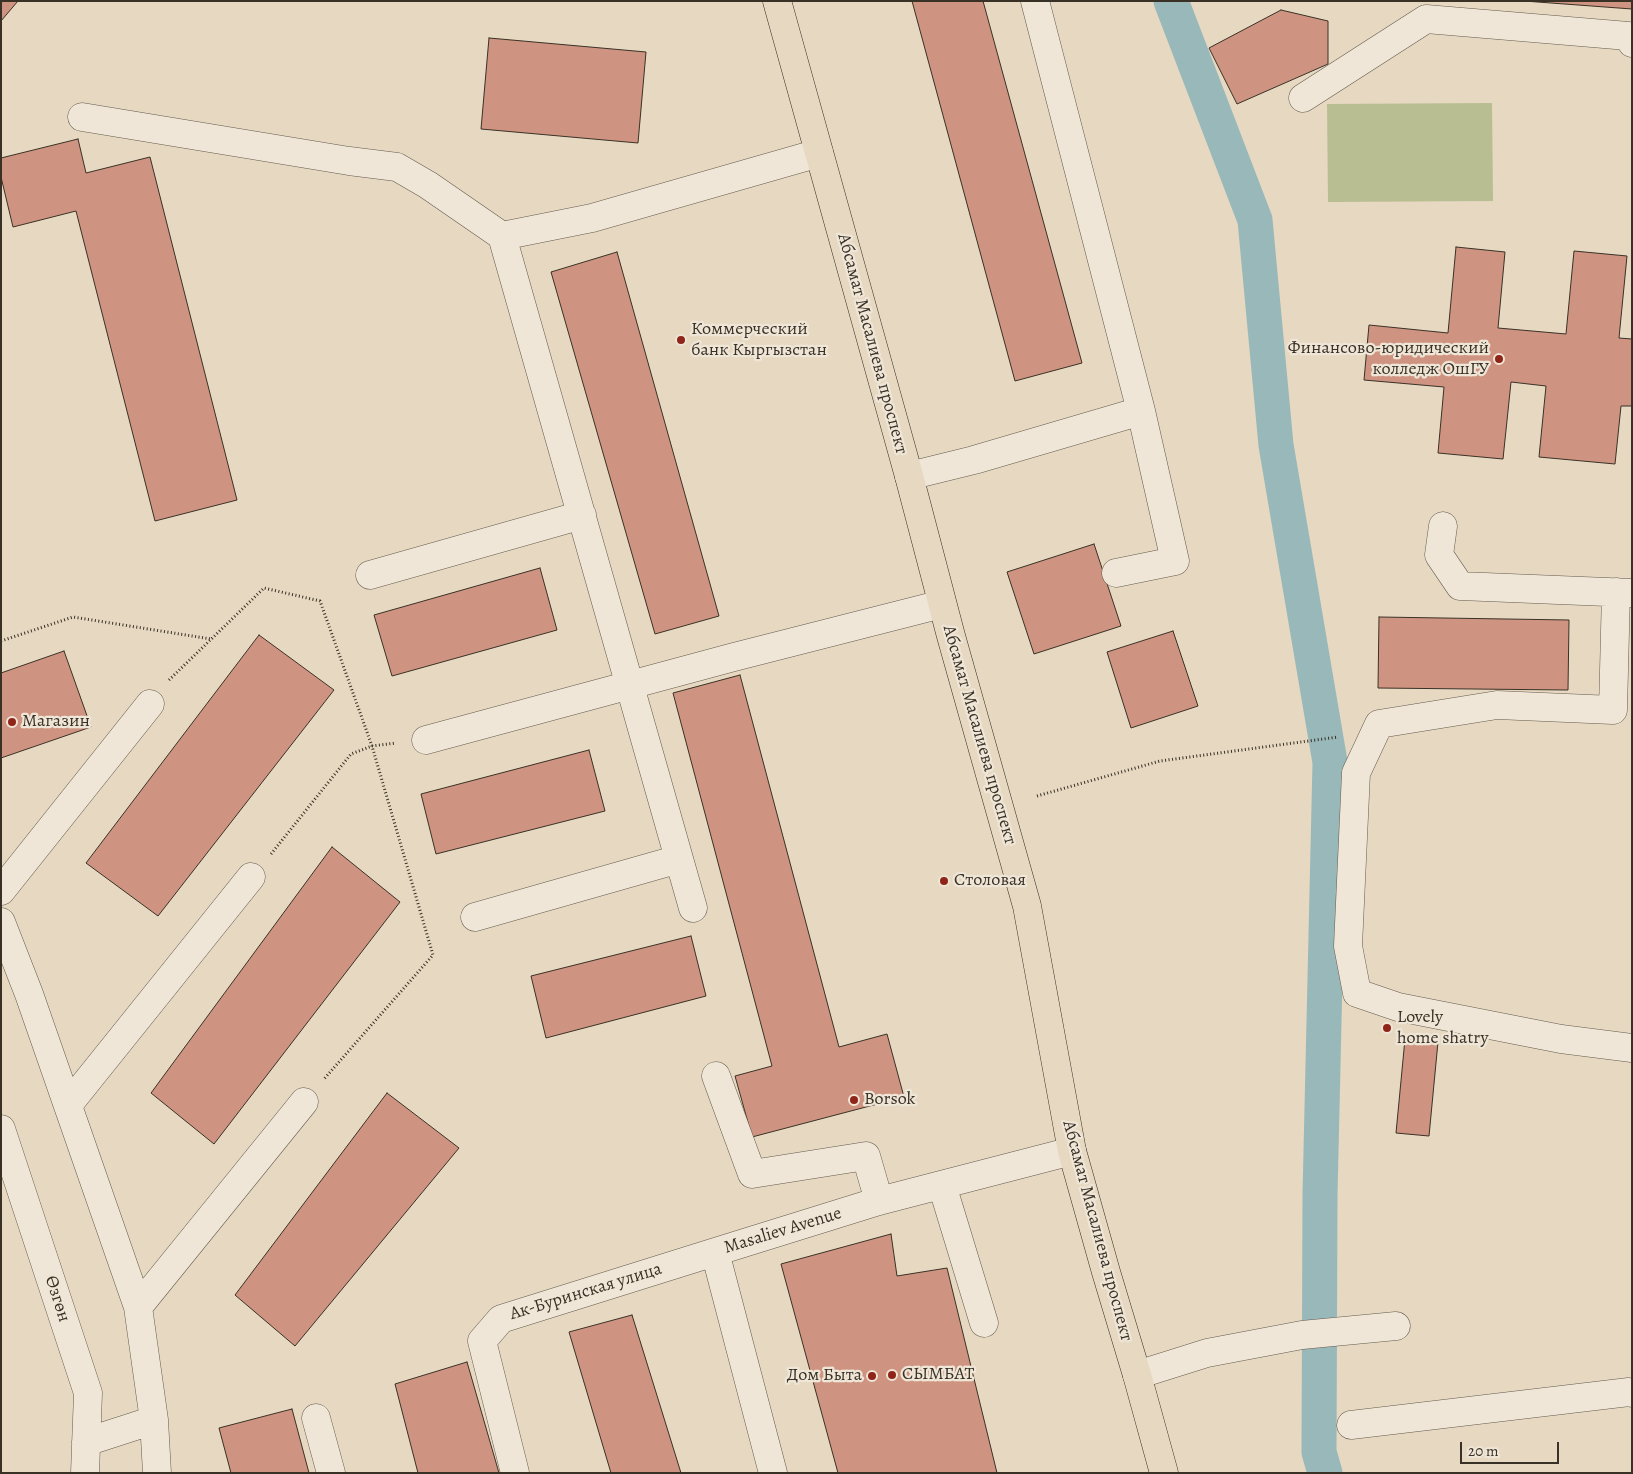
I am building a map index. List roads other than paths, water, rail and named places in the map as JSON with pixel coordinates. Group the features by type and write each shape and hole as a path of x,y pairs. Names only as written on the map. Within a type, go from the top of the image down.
{"main road":[{"name":"Абсамат Масалиева проспект","path":"777,1 909,476 942,604 1027,906 1072,1151 1164,1473"}],"street":[{"path":"1036,1 1141,411 1175,561 1116,574"},
{"path":"1303,98 1426,19 1628,36 1632,43"},
{"path":"82,117 397,167 502,236 693,908"},
{"path":"502,236 592,218 819,152"},
{"path":"909,476 974,460 1141,411"},
{"path":"370,574 582,515"},
{"path":"1443,526 1439,555 1460,586 1624,593 1622,711 1497,705 1379,724 1356,773 1348,946 1357,993 1398,1007 1561,1039 1632,1048"},
{"path":"426,740 942,604"},
{"path":"1,891 150,704"},
{"path":"475,917 679,859"},
{"path":"68,1105 250,878"},
{"path":"1,922 68,1105 138,1307 154,1420 157,1473"},
{"path":"716,1076 752,1174 866,1156 880,1201"},
{"path":"138,1307 304,1102"},
{"name":"Өзгөн","path":"1,1129 88,1393 84,1473"},
{"name":"Masaliev Avenue","path":"772,1473 715,1252 880,1201 1072,1151"},
{"path":"942,1185 984,1323"},
{"name":"Ак-Буринская улица","path":"515,1473 482,1341 501,1319 715,1252"},
{"path":"1137,1375 1206,1353 1302,1335 1396,1326"},
{"path":"1351,1425 1632,1393"},
{"path":"316,1418 330,1473"},
{"path":"86,1442 154,1420"}],"waterway":[{"path":"1171,1 1255,220 1276,445 1330,762 1320,1195 1319,1452 1325,1473"}],"place":[{"name":"Коммерческий банк Кыргызстан","path":"681,340"},
{"name":"Финансово-юридический колледж ОшГУ","path":"1499,359"},
{"name":"Магазин","path":"12,722"},
{"name":"Столовая","path":"944,881"},
{"name":"Lovely home shatry","path":"1387,1028"},
{"name":"Borsok","path":"854,1100"},
{"name":"СЫМБАТ","path":"892,1375"},
{"name":"Дом Быта","path":"872,1376"}]}
